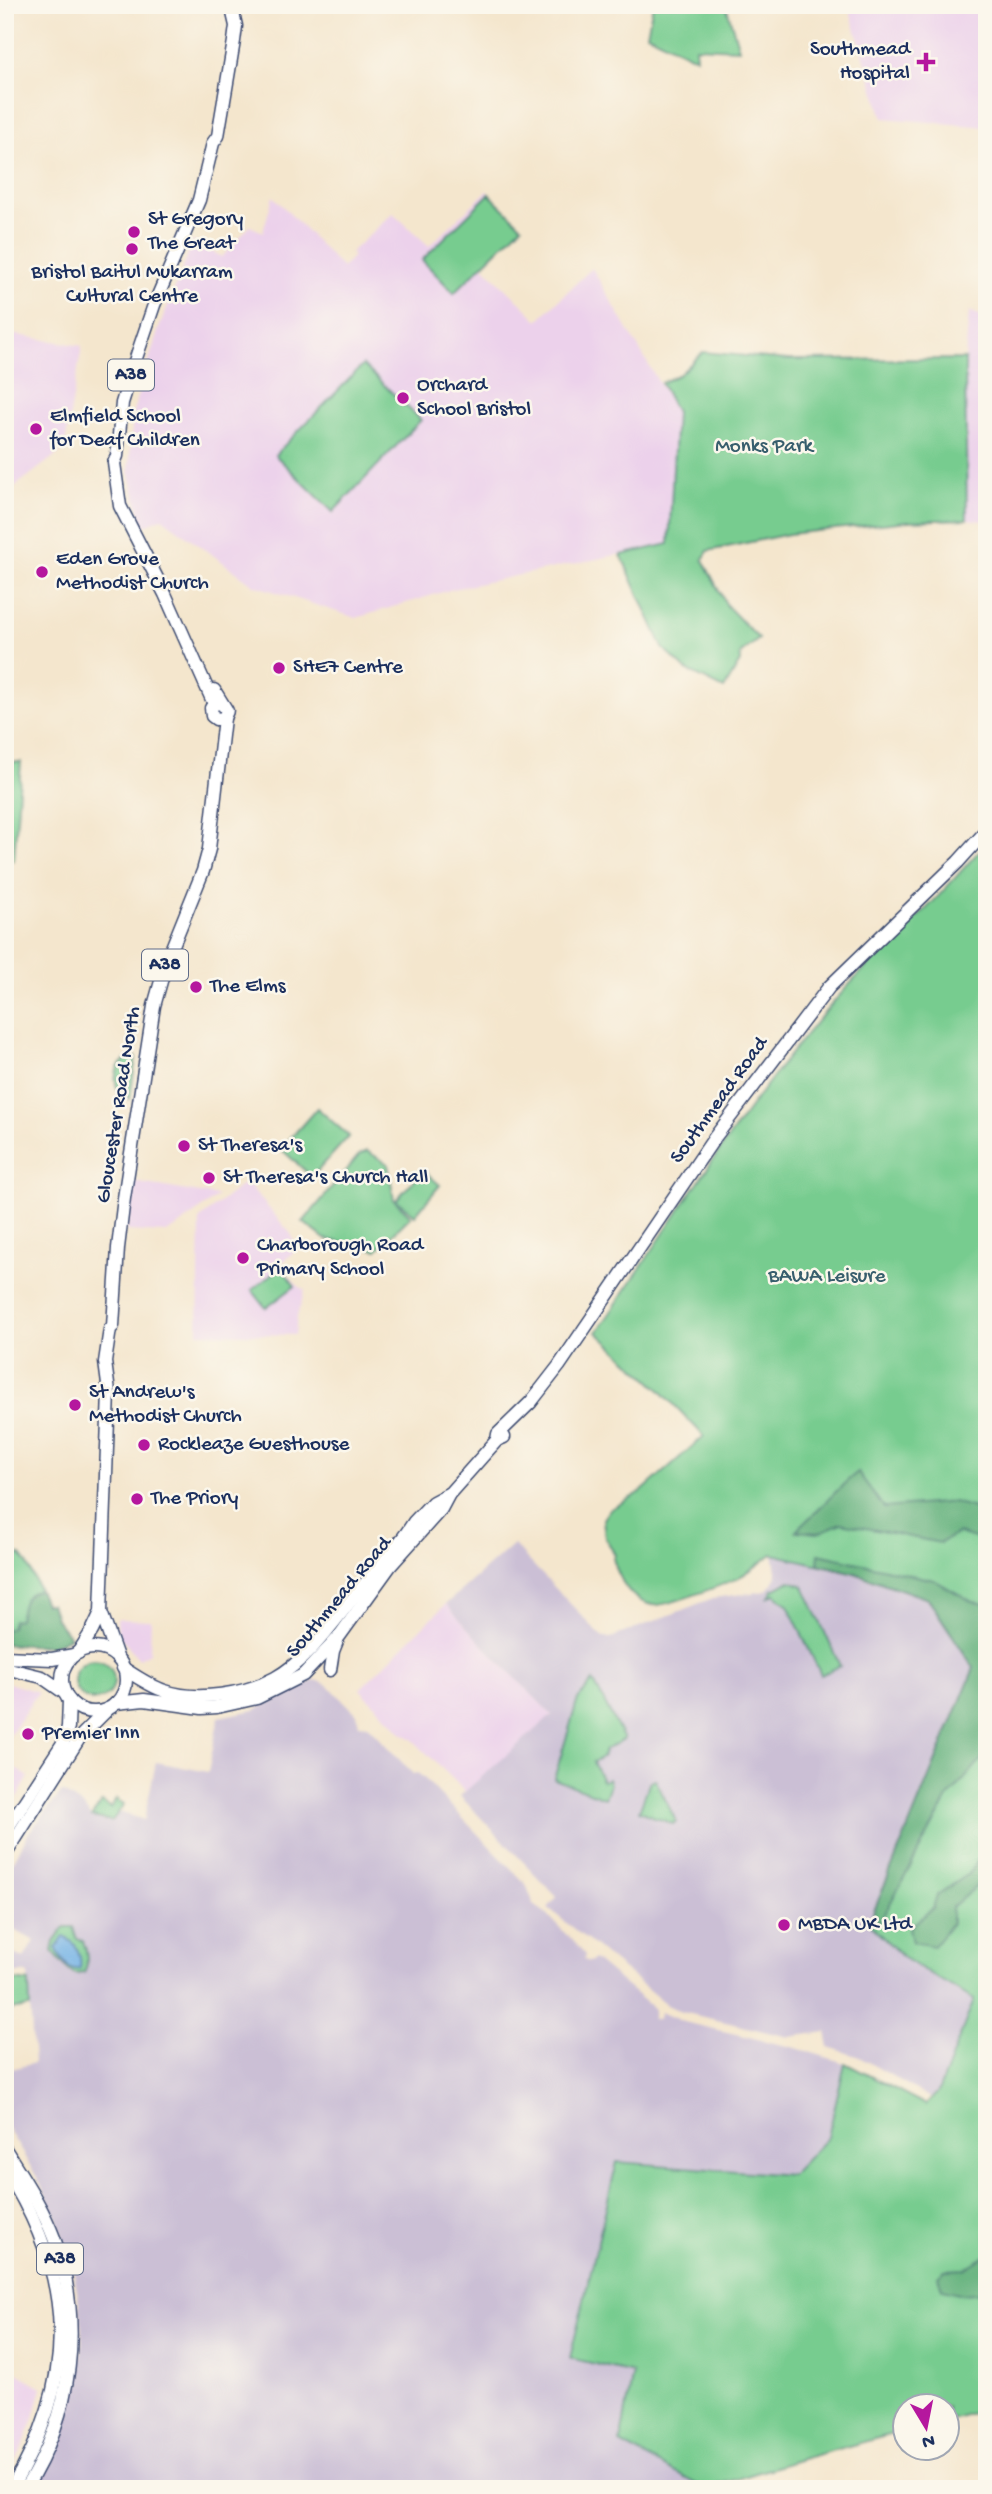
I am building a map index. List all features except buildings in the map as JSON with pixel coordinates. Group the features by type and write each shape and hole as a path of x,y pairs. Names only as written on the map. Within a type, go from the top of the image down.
{"main road":[{"name":"Gloucester Road North","path":"121,1664 101,1612 109,1392 107,1371 113,1362 115,1348 116,1330 113,1326 118,1248 154,1006 167,960 203,871 211,837 221,752 218,711 132,533 126,514 128,508 117,456 122,403 151,314 199,200 213,143 210,136 228,25 234,9"},
{"name":"Southmead Road","path":"112,1706 144,1700 202,1708 228,1706 257,1698 303,1675 338,1638 390,1566 441,1509 449,1494 497,1440 498,1434 509,1421 514,1420 559,1366 715,1137 829,987 958,862 987,830"},
{"name":"Southmead Road","path":"121,1664 150,1685 186,1695 211,1695 238,1690 276,1677 310,1650 433,1502 449,1494"},
{"path":"408,1531 428,1524"},
{"name":"Gloucester Road North","path":"76,1654 101,1612"},
{"path":"330,1670 338,1638"},
{"path":"5,1657 52,1659 86,1649 104,1650 121,1664 125,1686 112,1706 78,1741 5,1855"},
{"path":"5,1832 63,1743 68,1727 63,1672 76,1654"},
{"path":"5,1668 42,1677 78,1707 87,1711 98,1712 112,1706"},
{"name":"A38","path":"5,2149 33,2194 54,2238 67,2289 71,2324 69,2372 61,2408 47,2446 25,2489"},
{"name":"A38","path":"5,2169 44,2242 58,2295 60,2322 59,2361 50,2404 38,2439 11,2489"}],"shaded area":[{"name":"Southmead Hospital","path":"848,5 987,5 987,127 883,118"},
{"name":"Orchard School Bristol","path":"487,191 523,226 483,266 538,320 592,268 676,412 669,544 453,589 356,618 254,585 162,518 143,526 129,471 133,412 159,328 193,241 222,257 250,226 263,232 273,196 342,268 353,256 350,253 393,213 429,246"},
{"path":"969,311 987,318 987,519 982,521 967,519 965,359"},
{"name":"Elmfield School for Deaf Children","path":"5,333 82,346 64,449 5,494"},
{"path":"134,1182 218,1196 166,1233 127,1231"},
{"name":"Charborough Road Primary School","path":"243,1184 248,1184 295,1242 294,1252 280,1264 297,1285 305,1290 295,1335 198,1333 200,1219"},
{"path":"513,1544 603,1638 611,1638 713,1598 766,1591 777,1577 773,1554 855,1573 929,1599 974,1668 869,1924 905,1959 975,2001 938,2092 932,2099 859,2057 829,2047 826,2032 789,2037 682,2012 667,2005 548,1908 557,1897 460,1796 552,1715 446,1604"},
{"path":"446,1604 552,1715 466,1792 412,1739 402,1733 360,1689"},
{"path":"117,1619 151,1620 150,1653 139,1659 118,1635"},
{"path":"315,1680 327,1684 357,1714 359,1724 367,1725 413,1774 417,1773 423,1777 526,1884 534,1905 547,1914 578,1947 585,1955 584,1960 589,1962 594,1959 653,2008 653,2019 659,2020 660,2012 684,2022 796,2048 845,2063 828,2137 791,2175 618,2162 633,2373 621,2443 705,2489 36,2489 54,2454 79,2381 81,2316 74,2273 58,2221 41,2184 5,2124 5,2071 34,2063 28,1973 5,1973 5,1951 24,1958 35,1941 5,1925 5,1876 30,1831 62,1792 82,1805 91,1817 112,1821 118,1812 144,1820 156,1762 208,1772 219,1717 254,1710"},
{"path":"5,1682 38,1692 5,1743"},
{"path":"5,1762 29,1777 5,1819"},
{"path":"5,2366 42,2387 34,2418 19,2455 5,2474"}],"green space":[{"path":"653,5 726,5 739,49 695,47 696,57 647,34"},
{"path":"489,194 522,226 454,293 422,260"},
{"name":"Monks Park","path":"703,352 788,360 965,359 967,519 908,521 789,534 708,551 703,560 727,606 759,639 740,654 741,660 724,689 686,670 663,648 621,555 669,544 676,412 661,383 680,374"},
{"path":"363,365 421,420 333,512 275,455"},
{"path":"5,762 21,762 14,860 5,861"},
{"name":"BAWA Leisure","path":"979,851 987,859 987,2409 960,2416 960,2392 890,2392 890,2435 705,2489 620,2443 633,2373 570,2358 617,2162 791,2175 828,2137 845,2063 926,2105 938,2092 974,2000 905,1959 869,1924 974,1668 928,1599 855,1573 773,1554 734,1579 660,1605 645,1603 632,1594 626,1588 615,1565 615,1555 605,1537 603,1519 609,1510 641,1492 704,1436 661,1391 597,1332 713,1160 805,1035 870,963 932,903"},
{"path":"133,1056 136,1057 130,1099 118,1091 116,1074 120,1065"},
{"path":"317,1108 349,1136 312,1177 281,1149"},
{"path":"367,1151 388,1164 394,1200 411,1216 377,1250 325,1239 303,1222 359,1155"},
{"path":"423,1170 440,1185 415,1215 396,1200"},
{"path":"281,1267 295,1286 266,1308 252,1290"},
{"path":"858,1472 884,1508 954,1502 987,1512 987,1542 959,1533 940,1543 841,1523 818,1533 796,1531"},
{"path":"819,1554 934,1580 973,1602 987,1604 987,1753 948,1798 880,1922 871,1918 974,1668 929,1599 855,1573 818,1564"},
{"path":"21,1555 27,1563 45,1604 51,1604 56,1619 70,1637 52,1646 5,1644 5,1556"},
{"path":"790,1581 804,1586 840,1666 821,1675 788,1605 775,1594 769,1597 773,1590"},
{"path":"39,1590 45,1604 51,1604 56,1619 70,1637 52,1646 5,1644 5,1631 11,1627 13,1620 19,1619 24,1600 29,1594"},
{"path":"94,1660 108,1666 114,1680 108,1694 94,1700 80,1694 74,1680 80,1666"},
{"path":"593,1681 624,1739 605,1750 602,1757 593,1762 602,1781 608,1779 610,1784 605,1798 554,1779 578,1699"},
{"path":"655,1779 676,1821 673,1824 639,1811 650,1781"},
{"path":"116,1799 124,1804 112,1821 91,1817 102,1802 111,1808"},
{"path":"987,1845 987,1877 952,1907 952,1923 934,1946 912,1942 909,1928 933,1908 937,1895 969,1874"},
{"path":"65,1927 73,1927 77,1939 83,1941 87,1957 84,1973 75,1974 52,1951 54,1942"},
{"path":"5,1979 29,1982 30,2007 9,2010 10,2004 5,2003"},
{"path":"987,2255 987,2292 963,2294 942,2289 938,2276 944,2270 964,2269"}],"water":[{"path":"64,1937 78,1950 80,1969 68,1966 56,1948"}],"place":[{"name":"Southmead Hospital","path":"926,62"},
{"name":"St Gregory The Great","path":"134,232"},
{"name":"Bristol Baitul Mukarram Cultural Centre","path":"132,249"},
{"name":"Orchard School Bristol","path":"403,398"},
{"name":"Elmfield School for Deaf Children","path":"36,429"},
{"name":"Eden Grove Methodist Church","path":"42,572"},
{"name":"SHE7 Centre","path":"279,668"},
{"name":"The Elms","path":"196,987"},
{"name":"St Theresa's","path":"184,1146"},
{"name":"St Theresa's Church Hall","path":"209,1178"},
{"name":"Charborough Road Primary School","path":"243,1258"},
{"name":"St Andrew's Methodist Church","path":"75,1405"},
{"name":"Rockleaze Guesthouse","path":"144,1445"},
{"name":"The Priory","path":"137,1499"},
{"name":"Premier Inn","path":"28,1734"},
{"name":"MBDA UK Ltd","path":"784,1925"}]}
